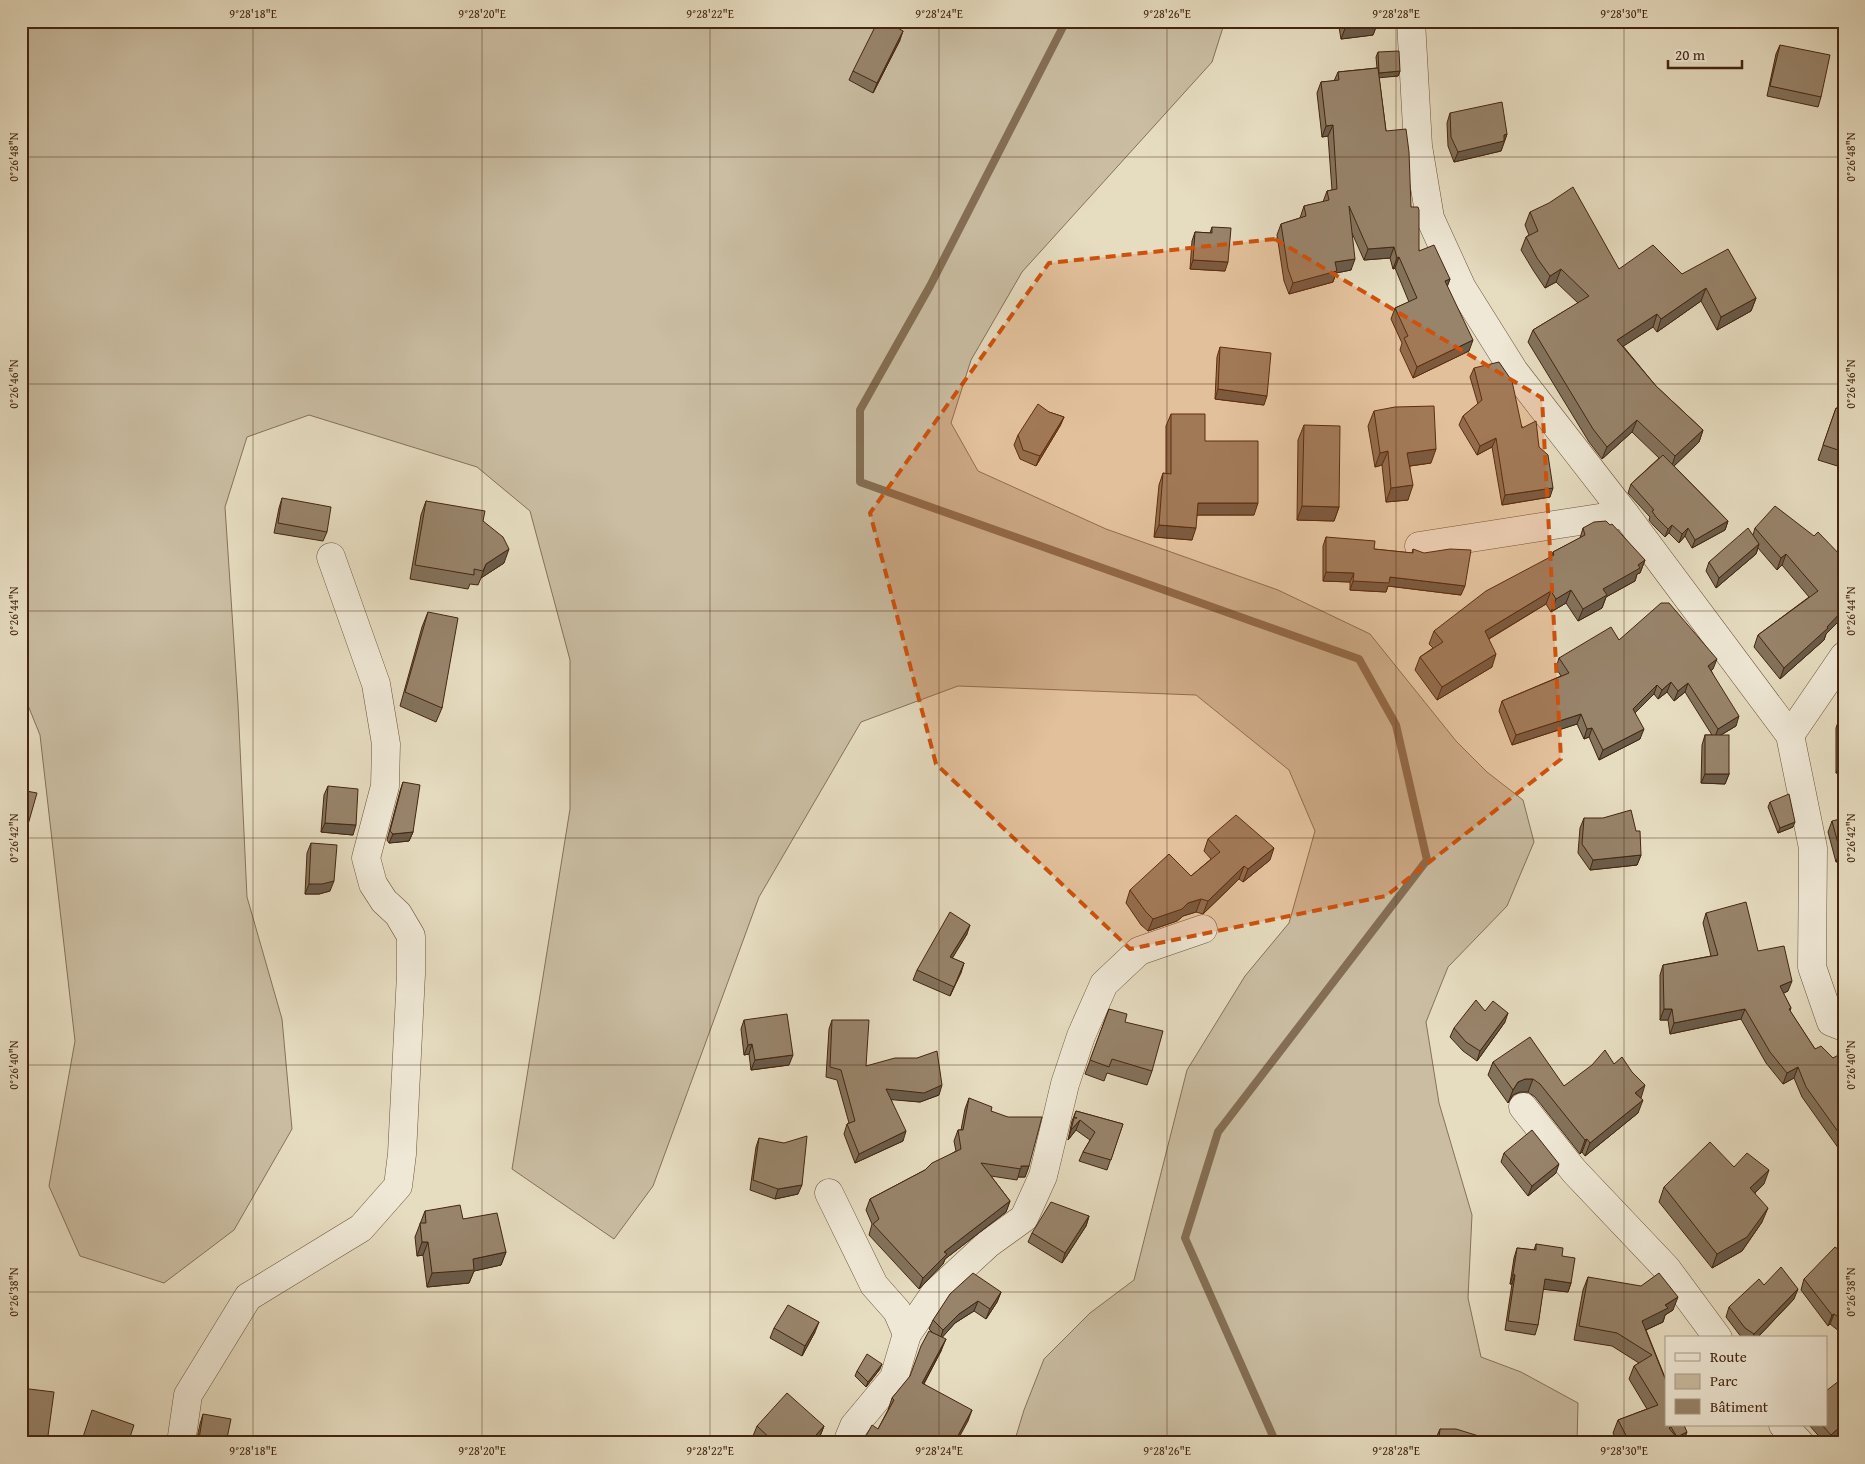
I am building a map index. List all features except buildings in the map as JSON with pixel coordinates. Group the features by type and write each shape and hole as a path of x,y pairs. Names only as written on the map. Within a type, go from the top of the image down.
{"street":[{"path":"1411,21 1418,146 1430,218 1462,288 1514,371 1626,514 1790,735 1813,848 1812,968 1831,1022 1844,1027"},
{"path":"1419,546 1626,514"},
{"path":"181,1443 188,1395 248,1297 361,1228 398,1186 402,1154 411,936 398,914 384,901 373,884 366,858 385,786 386,744 376,684 331,557"},
{"path":"1790,735 1844,656"},
{"path":"847,1443 854,1426 894,1378 907,1334 935,1293 988,1244 1024,1218 1043,1176 1070,1068 1081,1036 1104,984 1139,951 1203,930"},
{"path":"1523,1107 1574,1171 1667,1269 1717,1336"},
{"path":"829,1193 874,1285 897,1311 907,1334"},
{"path":"1784,1426 1800,1443"}],"highlighted area":[{"path":"1275,239 1542,398 1561,759 1386,896 1130,949 936,764 870,513 1049,263"}],"green space":[{"path":"21,21 1225,21 1212,62 1022,272 971,360 951,423 978,471 1106,529 1278,590 1370,634 1456,741 1487,772 1523,800 1534,842 1507,906 1448,967 1426,1022 1439,1103 1472,1215 1468,1298 1481,1357 1521,1372 1578,1403 1577,1443 1014,1443 1024,1410 1044,1359 1090,1313 1134,1280 1187,1070 1245,976 1289,923 1315,831 1289,770 1196,695 958,686 861,722 759,897 653,1186 614,1239 512,1169 570,809 570,660 530,511 477,467 309,415 247,437 225,507 238,704 247,897 282,1019 292,1129 234,1230 164,1283 80,1256 49,1186 75,1041 40,735 21,688"}],"waterway":[{"path":"1066,21 930,286 860,410 860,482 1359,659 1396,725 1427,860 1218,1132 1185,1238 1276,1443"}]}
